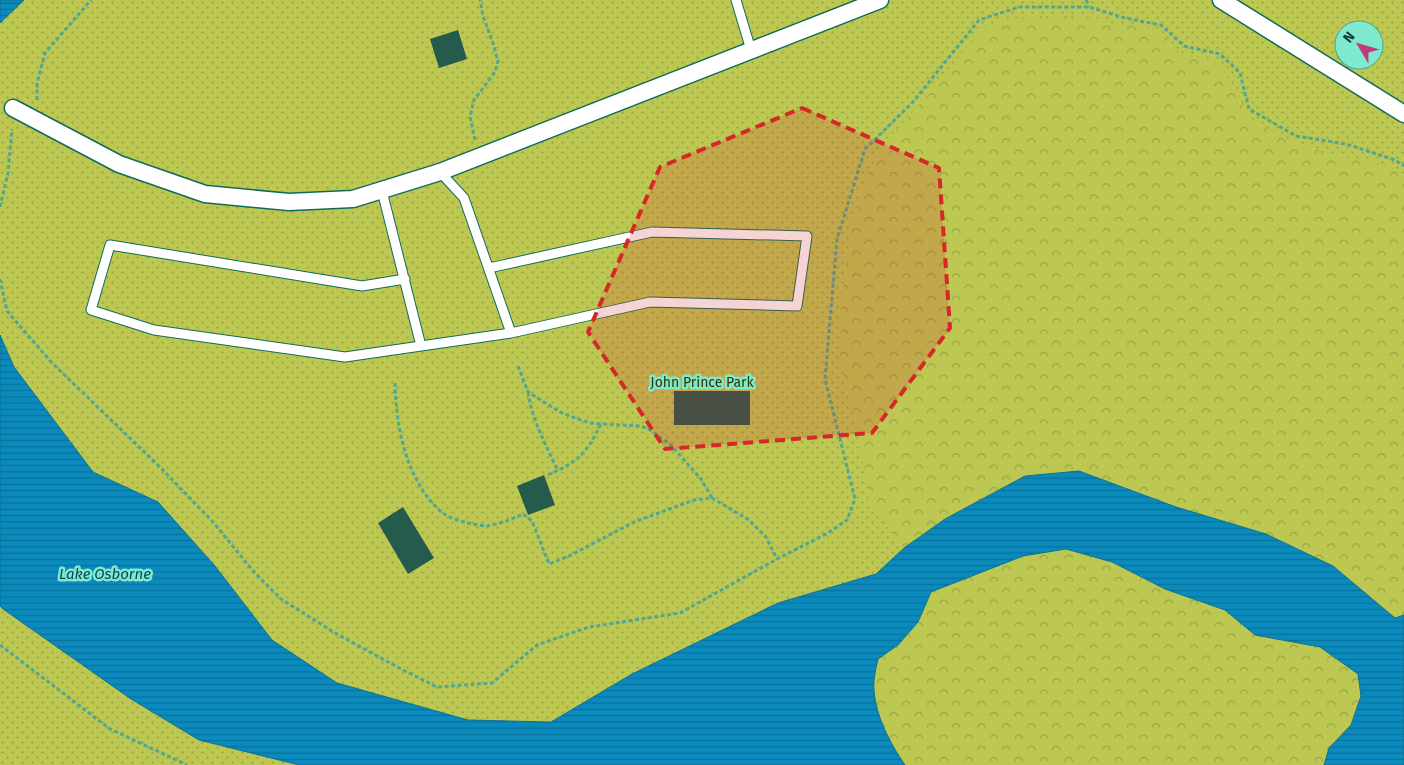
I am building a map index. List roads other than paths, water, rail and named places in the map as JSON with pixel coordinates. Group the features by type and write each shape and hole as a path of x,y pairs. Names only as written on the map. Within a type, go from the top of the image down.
{"street":[{"path":"13,108 119,164 206,194 289,202 353,199 440,172 480,157 880,0"},
{"path":"1221,0 1404,114"}],"lane":[{"path":"736,0 751,50"},
{"path":"440,172 464,198 511,332"},
{"path":"382,190 421,346"},
{"path":"404,279 362,286 110,245 91,310 154,330 345,357 511,332 650,302 797,306 807,236 652,232 489,268"}],"water":[{"path":"0,0 24,0 0,23"},
{"name":"Lake Osborne","path":"0,335 14,367 93,472 158,502 215,566 272,640 337,683 468,720 551,722 632,674 778,603 876,574 904,548 945,519 1025,476 1079,471 1176,507 1266,534 1333,566 1395,618 1404,615 1404,765 1324,765 1329,748 1351,725 1361,696 1358,674 1320,647 1255,635 1225,610 1165,589 1112,562 1066,549 1023,556 931,592 918,622 898,645 878,659 874,686 875,700 889,739 905,765 299,765 199,740 131,699 0,606"}],"park label":[{"name":"John Prince Park","path":"702,382"}]}
